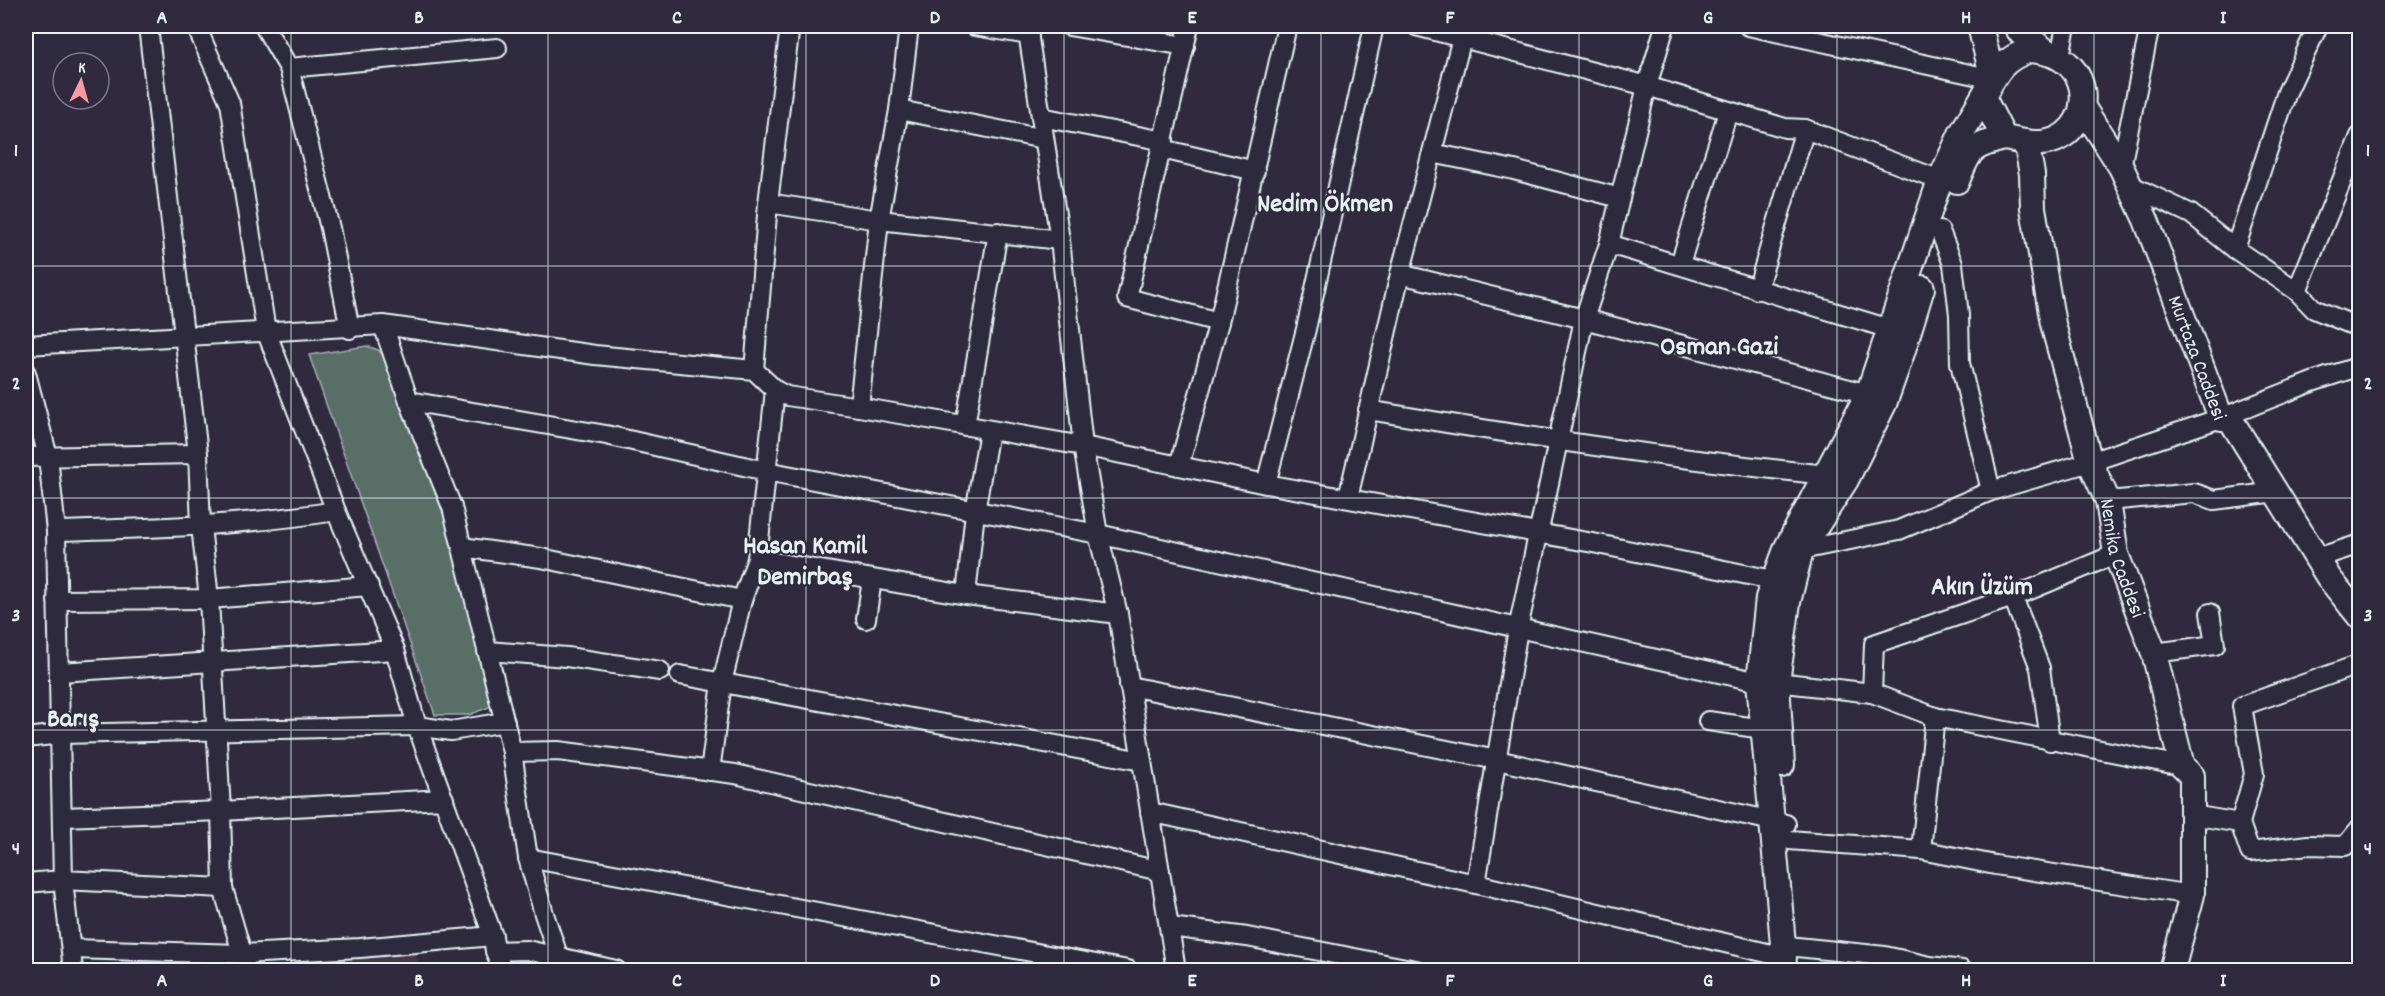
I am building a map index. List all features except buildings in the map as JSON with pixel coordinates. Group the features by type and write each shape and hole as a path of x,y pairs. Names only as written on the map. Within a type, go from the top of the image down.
{"main road":[{"path":"1980,26 1988,88 2015,140"},
{"path":"1784,582 1800,550 1846,480 1884,404 1940,231 1968,154 1982,144 2015,140 2042,143 2056,139 2068,131 2077,120 2082,106 2083,92 2079,78 2071,65 2021,33 2016,26"},
{"path":"1782,828 1763,729 1768,682 1788,602 1784,582 1787,547 1868,394 1940,180 1961,134 2002,65 2014,55 2030,50 2053,54"},
{"name":"Murtaza Caddesi","path":"2082,106 2126,176 2146,220 2221,418 2229,417 2329,578 2360,617"},
{"name":"Nemika Caddesi","path":"2015,140 2032,174 2033,208 2053,324 2090,462 2108,501 2116,554 2154,653 2182,766 2192,776 2192,895 2172,970"},
{"path":"1768,682 1782,828 1790,961"}],"street":[{"path":"148,26 198,454 201,526 209,599 223,888 244,962"},
{"path":"196,26 230,103 266,331 336,511 395,650 417,726 502,970"},
{"path":"264,26 289,68 330,228 350,329"},
{"path":"754,370 768,203 790,26"},
{"path":"859,406 879,220 899,110 909,26"},
{"path":"975,26 1028,30 1060,240 1083,446 1098,534 1118,614 1176,970"},
{"path":"1070,26 1185,46"},
{"path":"1189,26 1127,298 1219,322"},
{"path":"1179,466 1219,322 1287,26"},
{"path":"1266,484 1306,328 1374,26"},
{"path":"1416,26 1647,86 1785,128 1806,129 1940,180"},
{"path":"1476,884 1518,629 1584,319 1609,244 1647,86 1665,26"},
{"path":"1748,26 1988,88"},
{"path":"2053,54 2066,26"},
{"path":"2150,26 2126,176 2191,214 2235,249 2298,291 2314,309 2360,328"},
{"path":"2235,249 2287,92 2318,26"},
{"path":"1348,498 1400,274 1462,38"},
{"path":"289,68 497,48"},
{"path":"899,110 1044,139"},
{"path":"1680,264 1728,112"},
{"path":"1041,117 1163,145 1255,171"},
{"path":"1757,290 1806,129"},
{"path":"2298,291 2360,136"},
{"path":"1432,153 1514,170 1620,198"},
{"path":"768,203 879,220 1060,240"},
{"path":"1940,231 1953,264 1959,315 1960,363 1991,491"},
{"path":"965,426 998,232"},
{"path":"1609,244 1890,329"},
{"path":"1400,274 1584,319 1868,394"},
{"path":"26,345 186,338 266,331 350,329 383,325 595,355 754,370 775,390 787,396 859,406 1083,446 1266,484 1784,582"},
{"path":"383,325 409,401 452,507 512,752 528,858 561,964"},
{"path":"1800,550 1899,530 1991,491 2090,462 2221,418 2312,382 2360,366"},
{"path":"26,373 48,457 56,531 63,880 73,970"},
{"path":"710,771 722,683 742,600 757,559 775,390"},
{"path":"409,401 606,435 766,471 1098,534 1518,629 1768,682 1872,693 1935,717 2182,766"},
{"path":"1368,410 1557,442 1728,465 1827,475"},
{"path":"966,595 975,512 989,431"},
{"path":"26,457 198,454"},
{"path":"2108,501 2194,493 2214,500 2276,492"},
{"path":"56,531 201,526 285,519 336,511"},
{"path":"2317,558 2360,544"},
{"path":"462,547 541,558 742,600"},
{"path":"1872,693 1874,644 2013,597 2116,554"},
{"path":"757,559 966,595 1118,614"},
{"path":"866,619 872,580"},
{"path":"57,600 209,599 369,586"},
{"path":"2013,597 2040,668 2050,741"},
{"path":"2154,653 2215,645 2210,613"},
{"path":"60,672 212,664 395,650"},
{"path":"488,651 567,657 660,671"},
{"path":"2360,664 2242,706 2254,774 2240,823 2250,852 2308,846 2352,851 2360,828"},
{"path":"680,675 1142,761"},
{"path":"1129,686 1497,760 1782,828 1921,850 1995,865 2192,895"},
{"path":"1921,850 1935,717"},
{"path":"1708,721 1763,729"},
{"path":"26,738 61,734 417,726 451,731 505,722"},
{"path":"512,752 558,751 746,777 1160,871"},
{"path":"63,817 444,799"},
{"path":"1150,812 1476,884 1790,961 1885,956 1929,968 1962,970"},
{"path":"2192,815 2240,823"},
{"path":"528,858 1128,970"},
{"path":"26,883 63,880 223,888"},
{"path":"1170,927 1247,937 1416,970"},
{"path":"72,949 244,962 360,948 494,943 526,950 561,964 616,970"}],"shaded area":[{"path":"414,949 421,970 263,970 261,967"}],"green space":[{"path":"367,346 378,350 395,366 437,474 494,705 469,715 435,715 309,355"}],"district":[{"name":"Nedim Ökmen","path":"1325,202"},
{"name":"Osman Gazi","path":"1719,345"},
{"name":"Hasan Kamil Demirbaş","path":"805,560"},
{"name":"Akın Üzüm","path":"1982,585"},
{"name":"Barış","path":"73,717"}]}
